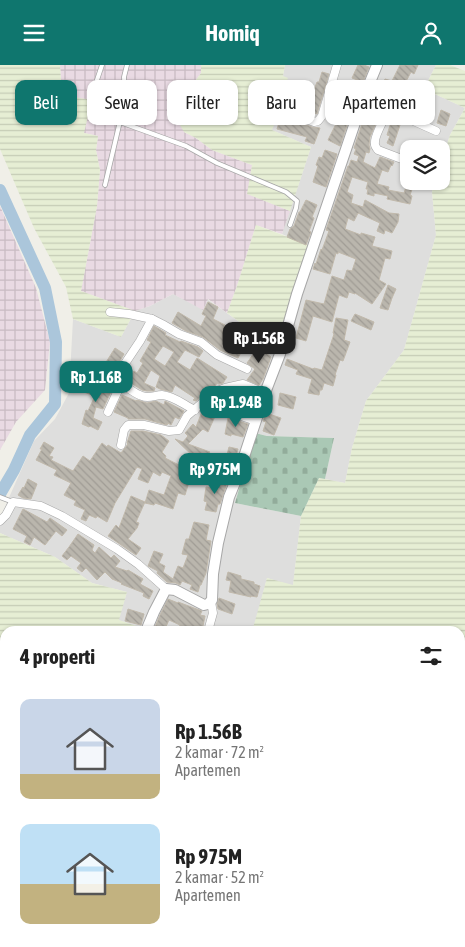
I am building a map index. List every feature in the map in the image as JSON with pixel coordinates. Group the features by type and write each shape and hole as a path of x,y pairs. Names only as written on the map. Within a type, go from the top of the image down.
{"street":[{"path":"315,122 320,118 338,65"},
{"path":"371,80 377,65"},
{"path":"209,626 213,613 211,602 213,598 213,573 229,497 280,354 297,294 354,125"},
{"path":"380,125 374,142 375,146 378,150 400,158"},
{"path":"423,125 436,131"},
{"path":"110,312 152,319 179,334 201,342 217,355 241,366"},
{"path":"108,412 121,385 120,375 122,368 152,319"},
{"path":"121,445 124,431 128,425 144,425 169,431 179,430 188,416 215,392 236,384 243,384 265,393"},
{"path":"121,385 142,396 160,395 175,399 195,410"},
{"path":"202,403 256,421"},
{"path":"0,521 6,515 13,502 41,506 62,516 117,549 138,564 166,589 174,590 201,604 211,602"},
{"path":"148,626 166,589"}],"lane":[{"path":"97,80 102,65"},
{"path":"124,80 127,65"},
{"path":"105,185 120,125"},
{"path":"126,125 186,146 217,163 286,192 297,201 290,225"},
{"path":"2,498 13,502"}],"shaded area":[{"path":"60,65 201,65 201,73 196,80 167,80 167,125 185,125 184,132 212,150 252,165 248,194 290,211 282,234 256,225 227,313 208,299 203,310 173,294 150,306 135,311 81,291 97,206 100,170 96,150 98,136 84,133 77,121 77,80 61,80"},
{"path":"285,65 436,65 428,80 325,80 325,125 435,125 435,94 465,108 448,140 400,140 400,190 433,190 436,235 404,350 366,401 352,448 345,483 325,479 334,438 267,436 255,433 235,503 301,516 293,586 267,578 255,626 136,626 118,620 127,592 92,583 55,557 0,533 0,518 34,441 55,419 69,393 73,319 121,337 135,311 150,306 173,294 203,309 207,299 276,348 308,245 282,234 311,147 272,130 268,125 315,125 315,80 268,80 283,76"},
{"path":"0,206 36,288 50,342 45,390 16,422 0,450"}],"green space":[{"path":"0,65 60,65 61,80 15,80 15,125 77,125 77,98 87,99 87,121 84,133 98,136 96,150 100,170 97,206 81,291 135,311 121,337 73,319 66,287 34,228 0,149"},
{"path":"201,65 285,65 283,76 288,78 287,80 248,80 247,96 248,125 274,125 272,130 311,147 290,211 247,194 252,165 212,150 184,132 180,125 238,125 238,80 196,80 201,73"},
{"path":"436,65 450,65 465,71 465,108 435,94 435,80 428,80"},
{"path":"465,108 465,626 254,626 267,578 293,585 301,516 319,478 345,483 352,448 366,401 404,350 436,235 432,192 433,190 450,190 450,140 448,140"},
{"path":"256,225 309,245 276,348 227,313"},
{"path":"255,433 267,436 334,438 325,479 319,478 301,516 235,503"},
{"path":"0,533 55,557 92,583 127,592 119,620 136,626 0,626"}],"building":[{"path":"358,65 369,67 364,80 352,78"},
{"path":"400,65 418,65 414,74 411,72 407,80 392,80"},
{"path":"322,72 329,74 327,80 325,80 325,87 317,114 315,113 315,87 317,82 319,82"},
{"path":"441,110 450,114 446,126 437,123"},
{"path":"278,125 306,125 320,128 314,144 305,141 307,137 277,129"},
{"path":"336,125 347,125 340,146 328,140"},
{"path":"362,125 375,125 370,137 369,153 366,152 363,162 375,168 380,157 394,162 388,172 382,170 377,184 389,187 388,190 404,193 405,190 412,190 410,195 412,196 410,204 387,199 388,196 374,193 374,196 367,194 368,182 352,177 347,192 353,195 351,203 363,207 365,200 389,213 399,214 398,222 392,233 385,230 384,234 377,231 380,223 358,213 354,221 348,218 345,229 361,235 361,233 375,237 372,246 392,251 390,259 385,258 379,280 386,284 372,304 355,293 349,292 347,298 339,295 332,322 313,316 306,341 296,338 306,300 324,304 332,276 344,280 347,270 352,271 356,259 338,252 338,254 336,253 330,274 313,269 329,231 326,230 348,166 351,160 357,162 359,156 354,154 356,149 354,148"},
{"path":"390,125 400,125 393,146 387,143 390,136 387,135"},
{"path":"325,150 337,154 326,187 313,182 319,157 322,158"},
{"path":"306,200 317,205 312,217 314,218 309,231 311,232 306,245 287,237"},
{"path":"388,285 396,289 388,310 380,308"},
{"path":"208,302 218,307 213,319 225,325 222,332 244,347 238,358 220,350 203,337 186,331 172,323 178,312 201,326 206,316 202,314"},
{"path":"355,314 374,322 371,330 351,321"},
{"path":"336,318 348,320 344,340 350,342 343,361 340,360 333,386 324,383 319,395 308,393 312,379 296,374 298,370 285,365 287,359 313,369 322,370 334,334"},
{"path":"154,326 166,333 165,335 198,347 203,351 199,357 185,350 177,362 190,370 197,358 227,377 223,383 217,383 196,401 193,400 195,398 175,385 172,392 156,387 160,376 151,370 144,383 155,388 154,391 142,390 128,381 134,371 137,373 143,363 140,361 151,342 147,340","holes":["163,346 174,352 165,366 154,359"]},
{"path":"265,337 262,350 268,352 267,354 271,357 259,385 247,380 255,369 247,363"},
{"path":"115,348 124,354 113,373 103,367"},
{"path":"106,381 114,385 103,409 96,407 93,418 102,422 98,430 82,424 86,410 88,411 95,396 81,391 83,384 101,390"},
{"path":"240,390 254,395 252,401 255,401 251,413 230,407 233,392"},
{"path":"280,393 296,397 293,409 278,405"},
{"path":"122,395 147,403 156,401 164,405 165,401 184,411 179,419 175,417 171,425 145,419 128,419 114,412"},
{"path":"203,409 216,414 208,432 203,429 188,444 226,458 229,447 238,449 233,467 224,465 223,469 211,466 212,464 194,457 175,439 183,442 188,436 185,433 193,424 196,427"},
{"path":"266,413 281,418 274,435 263,431 266,422 263,421"},
{"path":"228,418 248,424 243,437 225,434"},
{"path":"131,431 143,431 161,435 169,441 162,452 166,456 165,458 179,465 182,458 188,461 183,473 194,476 192,483 189,482 185,495 178,493 173,509 155,503 154,505 145,503 149,490 164,495 171,476 162,472 160,476 153,472 148,483 138,479 142,469 137,467 115,503 107,522 97,516 96,518 89,515 86,521 81,519 85,510 74,505 76,501 64,495 71,483 54,475 57,470 36,460 42,449 40,449 44,442 54,448 49,456 53,457 51,460 73,471 83,456 90,461 102,443 121,453 128,444"},
{"path":"222,475 229,477 220,504 218,504 216,512 205,510 207,502 204,501 206,487 218,489"},
{"path":"28,479 37,484 31,499 18,495"},
{"path":"131,496 145,502 136,522 139,523 137,528 128,539 141,548 136,555 108,536 116,525 119,528"},
{"path":"23,509 47,522 50,518 67,530 62,536 56,531 45,545 34,537 30,545 24,542 27,536 13,529"},
{"path":"194,522 209,525 206,540 211,541 206,573 198,592 190,589 192,585 182,581 180,585 167,582 157,573 158,571 148,566 154,551 163,554 159,563 165,566 163,572 173,579 178,566 183,568 188,555 182,554 186,539 189,539"},
{"path":"78,534 94,545 92,550 95,553 99,547 111,558 114,555 120,561 115,567 128,570 143,579 140,584 153,591 149,599 143,596 144,593 121,584 105,572 97,580 86,568 82,572 77,568 81,563 71,556 67,560 62,556"},
{"path":"228,572 241,576 241,579 254,582 254,584 260,586 257,597 229,592 231,581 226,580"},
{"path":"219,598 235,604 232,614 218,609"},
{"path":"168,599 202,611 200,615 205,616 203,626 180,626 169,620 166,626 155,626"},
{"path":"128,609 144,614 141,625 125,621"}],"waterway":[{"path":"0,190 45,288 56,342 55,404 30,435 14,470 0,494"}]}
